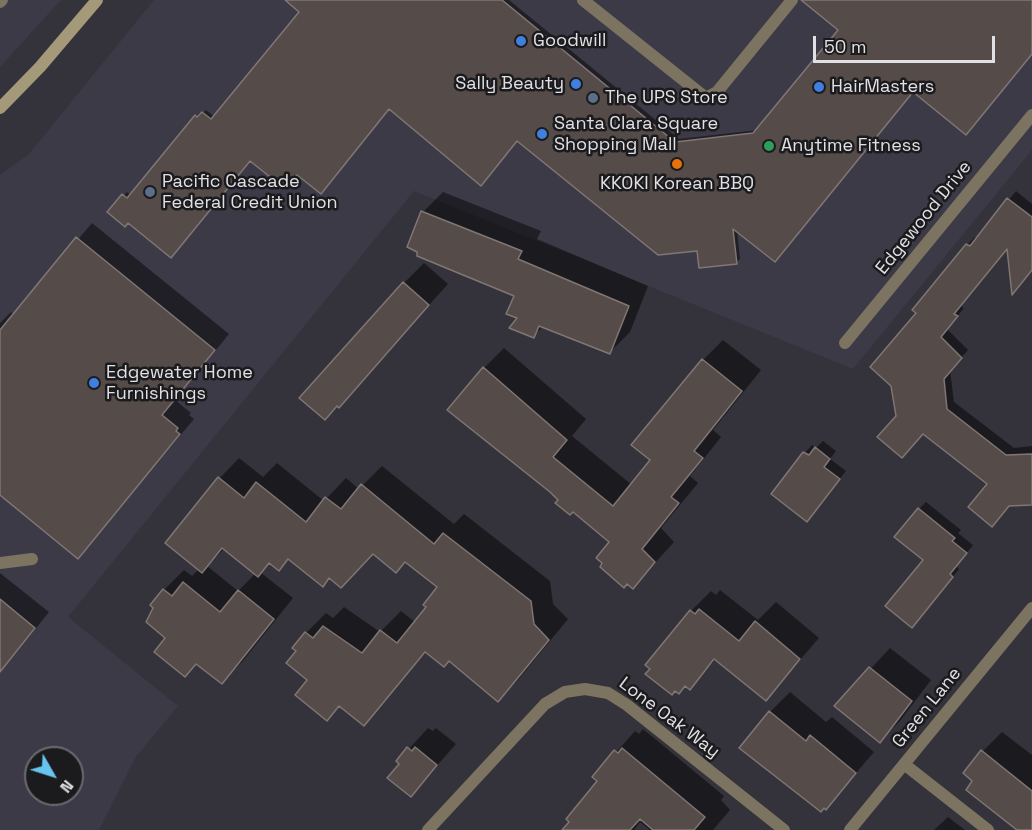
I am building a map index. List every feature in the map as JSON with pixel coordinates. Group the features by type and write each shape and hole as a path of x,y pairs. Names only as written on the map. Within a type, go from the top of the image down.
{"street":[{"path":"0,108 40,67 97,0"},
{"path":"583,0 706,98 717,92 792,0"},
{"name":"Edgewood Drive","path":"845,343 1032,115"},
{"path":"0,563 32,559"},
{"name":"Green Lane","path":"850,830 1032,608"},
{"name":"Lone Oak Way","path":"428,830 545,704 565,692 585,689 608,693 627,705 784,830"},
{"path":"904,764 988,830"}],"shaded area":[{"path":"0,0 61,0 0,67"},
{"path":"154,0 1032,0 1032,150 853,369 414,191 68,617 178,706 135,758 99,830 0,830 0,175 29,154"}],"building":[{"name":"Santa Clara Square Shopping Mall","path":"285,0 502,0 675,142 753,133 838,30 801,0 1032,0 1032,54 966,135 913,92 775,262 733,229 737,264 699,268 697,251 658,255 517,141 481,186 389,109 321,194 297,175 284,188 250,161 171,258 128,223 125,227 107,212 122,194 127,198 195,115 197,117 202,112 211,119 299,12"},
{"path":"1007,198 1032,217 1032,270 1012,295 1007,249 954,314 958,316 941,337 962,358 944,379 947,409 1006,455 1032,454 1032,505 1009,506 992,527 968,507 987,484 923,434 902,458 877,437 896,416 891,386 870,367 916,313 912,310 966,244 970,246"},
{"path":"421,211 522,251 518,259 629,306 610,354 539,326 534,338 509,328 517,318 506,314 514,296 417,256 417,252 407,247"},
{"name":"Edgewater Home Furnishings","path":"76,237 215,350 162,415 178,428 176,431 180,434 78,559 0,495 0,330"},
{"path":"403,282 429,305 339,408 337,406 325,420 299,398"},
{"path":"702,359 742,391 694,451 703,458 671,497 679,503 642,549 655,562 633,589 627,584 624,588 600,567 602,563 596,558 609,542 573,512 570,515 555,503 558,500 550,492 447,410 483,367 567,440 553,457 613,506 650,460 631,445"},
{"path":"815,447 830,459 824,467 840,479 807,522 771,494 803,452 809,455"},
{"path":"218,477 244,498 256,482 306,522 325,497 341,509 361,484 434,544 443,533 531,601 534,624 549,640 498,702 449,661 444,667 425,652 364,726 339,706 327,721 295,695 307,680 286,663 296,651 292,648 305,632 313,638 323,626 362,653 380,630 397,643 426,607 423,605 437,587 405,562 396,573 373,554 341,588 329,578 323,587 288,559 279,571 269,563 258,577 222,548 202,573 165,543"},
{"path":"918,508 955,538 952,541 967,553 950,574 953,577 912,628 885,606 923,560 894,537"},
{"path":"183,582 220,612 238,590 274,619 222,684 196,664 185,677 154,652 165,638 146,622 153,608 150,605 163,589 172,596"},
{"path":"0,599 35,628 0,672"},
{"path":"699,609 739,641 755,621 800,659 766,701 714,659 690,690 685,686 679,694 675,691 672,695 645,674 650,669 645,665 690,610 695,614"},
{"path":"869,667 912,701 880,743 834,706"},
{"path":"769,711 806,741 810,735 856,773 826,810 824,808 821,812 739,748"},
{"path":"407,747 412,751 415,747 437,765 411,797 387,778 399,764 396,761"},
{"path":"622,748 705,817 694,830 653,830 640,819 630,830 562,830 569,822 566,819 597,781 592,777 614,750 618,753"},
{"path":"981,750 1032,791 1032,830 1017,830 966,790 972,781 963,773"}],"place":[{"name":"Goodwill","path":"521,41"},
{"name":"Sally Beauty","path":"576,84"},
{"name":"HairMasters","path":"819,87"},
{"name":"The UPS Store","path":"593,98"},
{"name":"Santa Clara Square Shopping Mall","path":"542,134"},
{"name":"Anytime Fitness","path":"769,146"},
{"name":"KKOKI Korean BBQ","path":"677,164"},
{"name":"Pacific Cascade Federal Credit Union","path":"150,192"},
{"name":"Edgewater Home Furnishings","path":"94,383"}]}
